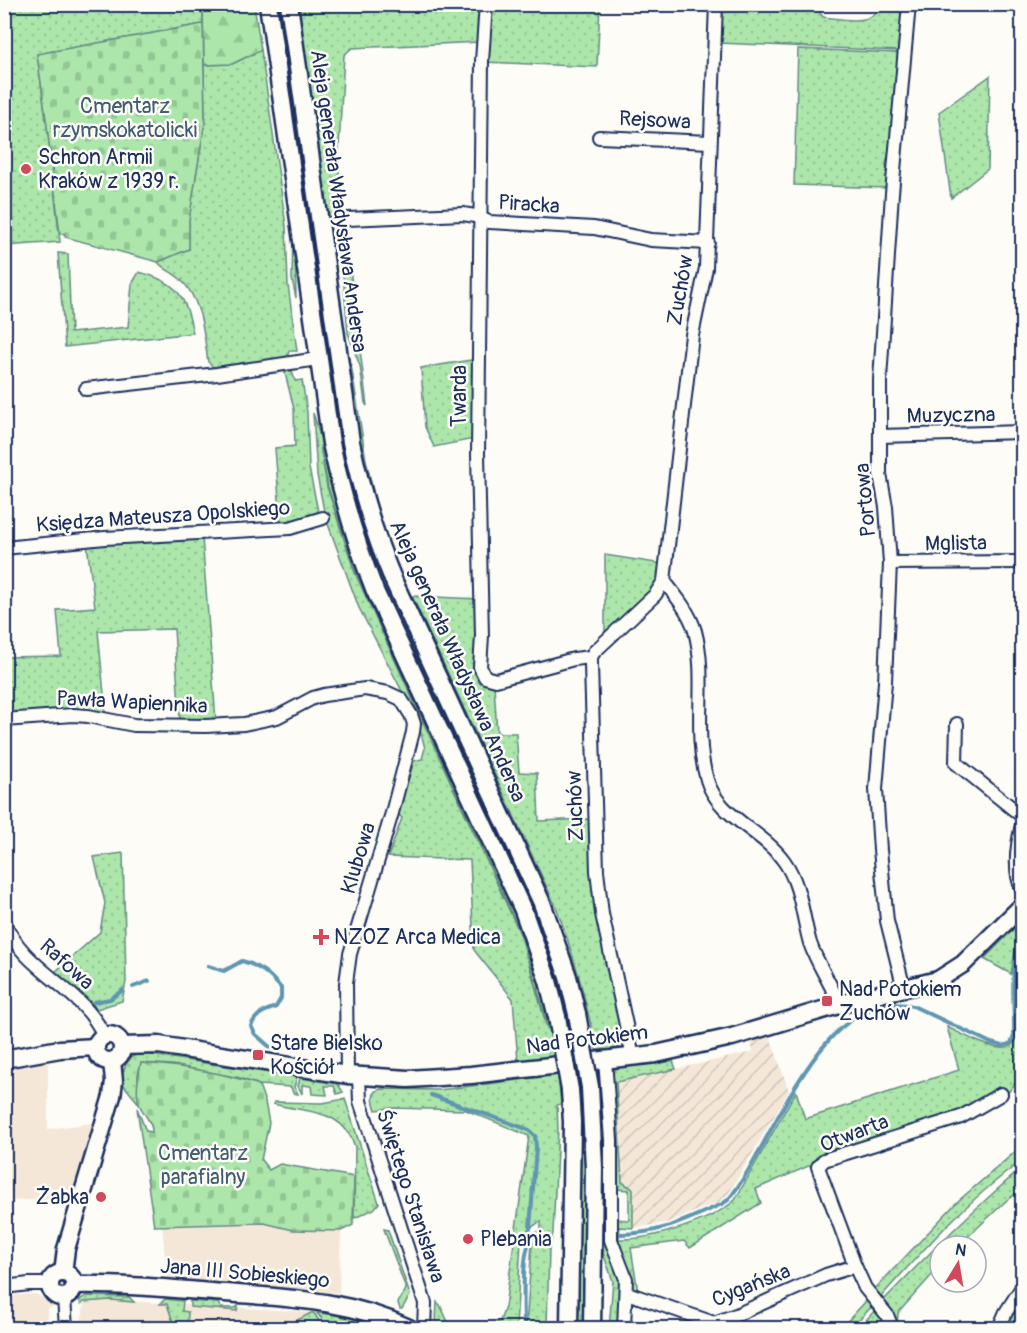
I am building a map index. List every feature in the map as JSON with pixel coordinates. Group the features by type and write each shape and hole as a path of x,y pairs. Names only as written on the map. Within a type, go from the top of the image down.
{"main road":[{"name":"Aleja generała Władysława Andersa","path":"268,4 331,443 341,492 355,542 375,591 523,910 548,981 557,1017 570,1090 572,1134 569,1329"},
{"name":"Aleja generała Władysława Andersa","path":"289,4 351,442 361,490 380,549 395,584 542,903 568,977 577,1014 590,1087 594,1168 592,1329"},
{"name":"Nad Potokiem","path":"122,1046 159,1045 353,1076 391,1079 435,1079 633,1057 705,1044 839,1004 929,983 948,975 971,957 1023,906"},
{"path":"4,1059 100,1041 111,1035 117,1037 122,1046 121,1054 112,1061 101,1058 100,1041"},
{"path":"67,1285 66,1249 111,1096 114,1081 112,1061"},
{"path":"50,1284 54,1276 67,1285"},
{"name":"Jana III Sobieskiego","path":"67,1285 168,1288 315,1301 364,1311 409,1329"}],"street":[{"name":"Twarda","path":"486,4 482,61 480,219 478,454 482,636 480,667 485,677 496,680 591,657"},
{"name":"Zuchów","path":"664,581 692,335 706,268 716,4"},
{"name":"Portowa","path":"904,989 887,921 877,807 890,563 887,515 880,474 880,380 890,215 909,4"},
{"name":"Rejsowa","path":"599,137 710,142"},
{"name":"Piracka","path":"348,219 463,214 489,222 594,228 651,240 708,243"},
{"path":"86,388 217,374 318,359"},
{"name":"Muzyczna","path":"880,436 1023,432"},
{"name":"Księdza Mateusza Opolskiego","path":"4,548 105,538 290,528 323,518"},
{"name":"Mglista","path":"890,563 1023,562"},
{"path":"591,657 655,595 664,581 687,613 695,630 700,690 699,742 709,787 720,804 776,852 790,870 797,886 810,943 830,980 839,1004"},
{"name":"Zuchów","path":"591,657 597,871 602,914 633,1057"},
{"name":"Pawła Wapiennika","path":"4,720 74,715 134,725 230,725 277,717 313,698 339,691 365,689 395,695"},
{"name":"Klubowa","path":"353,1076 346,983 350,954 390,822 414,724 408,709 395,695"},
{"path":"957,724 956,763 1023,816"},
{"path":"1023,825 1017,852 1018,876 1023,889"},
{"name":"Rafowa","path":"4,921 19,947 95,1018 100,1041"},
{"path":"605,1060 611,1140 611,1240 626,1279 624,1329"},
{"name":"Świętego Stanisława","path":"353,1076 425,1303 424,1329"},
{"name":"Otwarta","path":"892,1329 887,1315 865,1288 855,1266 819,1172 820,1163 961,1117 1001,1094"},
{"name":"Cygańska","path":"627,1293 714,1323 728,1319 826,1275 855,1266"},
{"path":"4,1287 50,1284"},
{"path":"66,1329 67,1285"},
{"path":"999,1329 1006,1312 1023,1287"}],"shaded area":[{"path":"770,1036 789,1091 729,1193 719,1202 666,1223 633,1228 633,1189 622,1182 616,1082 753,1052 751,1041"},
{"path":"48,1061 48,1129 93,1123 70,1198 5,1201 5,1070"},
{"path":"264,1223 293,1230 341,1231 339,1293 167,1278 162,1225"},
{"path":"36,1294 56,1307 47,1308 48,1328 5,1328 5,1300 16,1295"},
{"path":"110,1300 326,1313 372,1324 377,1328 81,1328 84,1302"}],"green space":[{"path":"5,5 203,5 203,24 37,54 60,242 5,246"},
{"path":"203,5 254,5 261,50 232,64 204,65"},
{"path":"259,5 261,5 291,218 285,186"},
{"path":"276,5 281,5 310,219 306,218"},
{"path":"297,5 484,5 480,42 352,48 344,55 338,165 345,217 330,218 328,215"},
{"path":"489,5 600,5 597,67 484,62"},
{"path":"719,5 815,6 823,17 848,20 871,16 881,5 905,5 899,51 719,43 722,8"},
{"name":"Cmentarz rzymskokatolicki","path":"203,24 205,121 189,220 189,249 158,262 60,234 37,54"},
{"path":"798,49 899,53 892,140 886,164 889,188 794,185"},
{"path":"261,50 286,226 288,285 297,351 289,351 287,358 213,367 208,362 201,318 193,297 180,279 158,262 189,249 189,220 205,121 204,65 232,64"},
{"path":"990,76 988,169 951,198 939,112"},
{"path":"344,220 367,406 360,366 348,333 343,275 333,225"},
{"path":"314,225 348,464 535,904 562,979 574,1036 569,1036 555,981 530,908 372,564 342,465 307,226"},
{"path":"293,231 295,245 296,298 292,279"},
{"path":"58,253 68,254 71,333 128,327 132,284 139,272 163,280 178,292 187,309 193,333 65,347"},
{"path":"472,360 472,392 475,398 474,439 434,447 425,427 421,368"},
{"path":"351,364 366,460 375,499 372,503 362,463 348,373"},
{"path":"284,369 292,371 295,381 302,380 307,412 309,468 319,516 281,525 275,448 295,446 294,409"},
{"path":"313,413 334,498 359,572 505,887 519,922 552,1028 550,1029 554,1057 518,1061 513,999 474,950 470,860 388,857 402,818 398,814 414,761 422,759 425,748 417,720 359,608 325,516 317,475","holes":["320,445 328,487 356,573 522,936 549,1029 521,936 355,573 327,487"]},
{"path":"202,537 216,721 180,721 174,629 98,631 106,715 5,716 4,657 61,656 57,610 95,607 87,544"},
{"path":"605,555 663,564 660,580 651,594 605,635"},
{"path":"412,596 479,599 475,667 482,678 494,684 497,733 516,733 519,772 537,773 539,821 591,819 623,1033 621,1034 621,1045 616,1049 596,1050 580,979 557,909"},
{"path":"123,853 126,982 122,1001 97,1009 55,972 100,932 105,903 94,857"},
{"path":"1022,921 1022,932 1016,944 1011,974 984,959"},
{"path":"947,1027 999,1048 1010,1046 1019,1037 1022,1040 1022,1075 1006,1095 960,1114 814,1160 811,1165 756,1189 761,1203 690,1248 684,1241 631,1248 638,1292 633,1288 624,1270 614,1219 629,1220 629,1190 617,1189 610,1075 616,1068 673,1061 676,1069 616,1082 622,1182 633,1189 633,1228 620,1227 619,1239 632,1239 663,1233 696,1222 711,1216 735,1200 796,1091 805,1119 959,1070"},
{"path":"139,1053 297,1077 294,1087 298,1094 293,1093 291,1087 259,1085 240,1078 172,1065 141,1063 138,1074 139,1104 124,1085 123,1075 128,1061"},
{"name":"Cmentarz parafialny","path":"141,1063 201,1070 259,1085 269,1123 261,1160 269,1170 280,1164 354,1177 353,1225 341,1231 293,1230 264,1223 154,1226 137,1108 146,1131 152,1132 138,1096"},
{"path":"558,1075 561,1104 557,1105 553,1233 549,1249 547,1326 550,1328 526,1328 532,1244 541,1237 541,1221 525,1232 521,1242 516,1328 486,1328 500,1321 505,1307 529,1136 466,1110 393,1108 376,1110 374,1095 381,1089 439,1090"},
{"path":"300,1078 338,1084 343,1092 337,1094 334,1086 325,1086 327,1095 312,1094 311,1086 302,1085 302,1094 298,1086"},
{"path":"583,1091 587,1128 585,1328 576,1328 580,1128 578,1092"},
{"path":"345,1099 379,1203 374,1209 355,1218 355,1147 349,1134 332,1118 273,1104 274,1102 322,1103"},
{"path":"1022,1146 1022,1161 983,1192 940,1234 928,1234 928,1246 878,1300 872,1292 957,1202"},
{"path":"1022,1168 1022,1189 971,1234 950,1234"},
{"path":"605,1227 621,1282 620,1328 609,1328 613,1281 603,1253"},
{"path":"384,1229 388,1230 410,1295 402,1309 398,1303 406,1289"},
{"path":"928,1255 928,1279 898,1313 897,1327 881,1303"},
{"path":"1022,1292 1022,1328 1001,1328"},
{"path":"86,1296 129,1297 134,1302 110,1300 81,1304 79,1300"},
{"path":"869,1298 874,1304 852,1328 841,1328"},
{"path":"165,1299 183,1301 182,1311 188,1312 187,1328 175,1328 167,1304 160,1304"},
{"path":"190,1301 218,1303 221,1308 238,1306 237,1311 190,1307"},
{"path":"437,1302 451,1328 441,1328 436,1323"},
{"path":"877,1308 887,1323 877,1328 859,1328"},
{"path":"314,1313 319,1321 305,1328 282,1328"},
{"path":"317,1313 340,1315 365,1321 377,1328 342,1328 332,1321 326,1324"}],"waterway":[{"path":"620,1234 661,1229 728,1200 746,1175 803,1074 826,1044 851,1020 880,1006 913,1006 991,1043 1003,1046 1011,1043 1014,1036 1015,962 1022,939"},
{"path":"208,966 224,971 242,961 264,971 281,988 281,998 276,1007 261,1014 251,1026 255,1034 271,1048"},
{"path":"133,987 149,981"},
{"path":"94,1002 110,999 123,990"},
{"path":"431,1095 527,1129 535,1136 529,1241"},
{"path":"524,1328 524,1282 528,1246 535,1234 542,1231"}],"place":[{"name":"Schron Armii Kraków z 1939 r.","path":"26,169"},
{"name":"NZOZ Arca Medica","path":"321,937"},
{"name":"Nad Potokiem Zuchów","path":"827,1001"},
{"name":"Stare Bielsko Kościół","path":"258,1055"},
{"name":"Żabka","path":"101,1197"},
{"name":"Plebania","path":"468,1239"}]}
